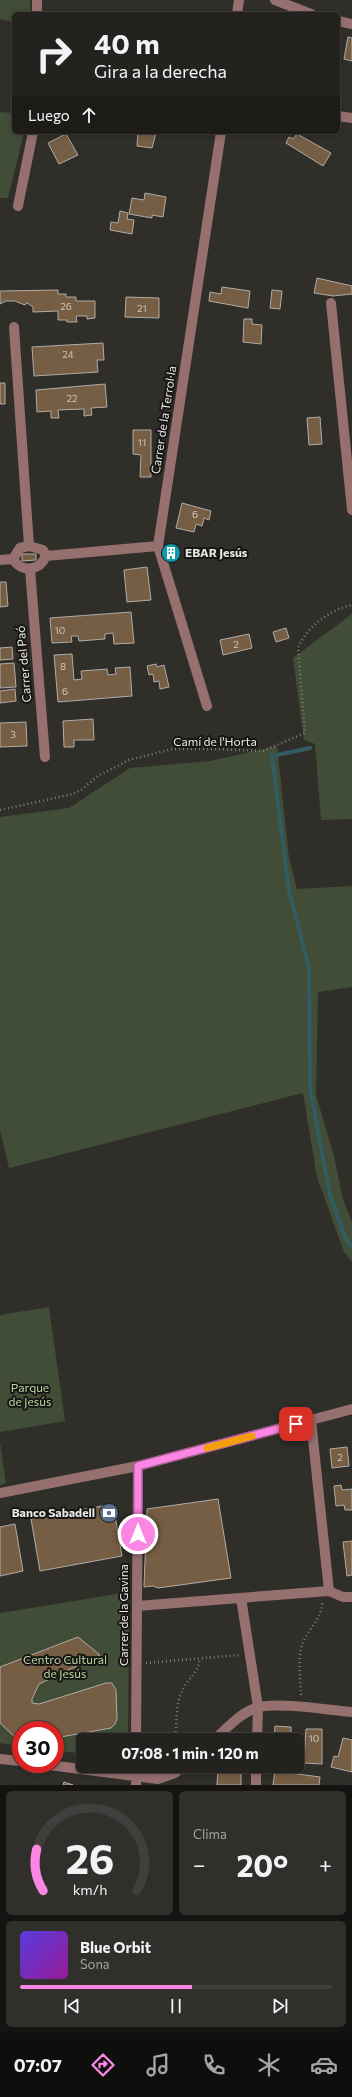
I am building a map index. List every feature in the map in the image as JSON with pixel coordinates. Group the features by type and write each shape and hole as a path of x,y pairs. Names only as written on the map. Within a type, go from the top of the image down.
{"street":[{"path":"37,0 37,12"},
{"path":"237,12 238,0"},
{"path":"275,0 306,12"},
{"path":"340,21 352,24"},
{"path":"340,116 352,118"},
{"path":"18,206 34,134"},
{"name":"Carrer de la Terrol·la","path":"207,706 158,546 221,134"},
{"path":"331,303 352,510"},
{"path":"14,327 28,474 29,546"},
{"path":"29,546 43,550 46,556 44,562 37,567 30,569 21,568 13,559 20,548 29,546"},
{"path":"46,556 158,546"},
{"path":"0,560 13,559"},
{"name":"Carrer del Paó","path":"30,569 45,757"},
{"path":"0,1493 138,1466 352,1409"},
{"path":"311,1420 325,1591"},
{"name":"Carrer de la Gavina","path":"136,1733 138,1466"},
{"path":"137,1606 325,1591 343,1598 352,1597"},
{"path":"240,1598 258,1707 257,1733"},
{"path":"222,1733 241,1717 258,1707 273,1705 352,1712"},
{"path":"0,1758 12,1760"},
{"path":"64,1768 136,1781 166,1778 173,1773"},
{"path":"256,1773 256,1785"}],"path":[{"name":"Camí de l'Horta","path":"0,810 73,794 81,790 98,776 129,760 172,749 263,751 305,733 298,648 301,641 325,616 338,608 352,605"},
{"path":"302,1708 299,1660 302,1646 322,1610 325,1591"},
{"path":"137,1664 249,1653"},
{"path":"176,1733 179,1697 186,1683 198,1669 199,1659"}],"green space":[{"path":"0,0 30,0 31,12 12,12 12,22 0,19"},
{"path":"0,112 12,113 12,134 24,134 8,198 0,198"},
{"path":"352,614 352,819 321,820 315,744 304,740 293,658"},
{"path":"277,746 289,858 297,889 352,886 352,987 318,992 316,1095 334,1156 343,1200 352,1222 352,1262 344,1252 317,1177 303,1093 9,1168 0,1130 0,817 69,808 130,768 210,761"},
{"name":"Parque de Jesús","path":"49,1307 65,1421 0,1432 0,1315"},
{"path":"0,1442 6,1483 0,1485"},
{"name":"Centro Cultural de Jesús","path":"129,1592 128,1733 76,1733 76,1753 64,1751 64,1721 12,1721 12,1745 0,1743 0,1613"}],"building":[{"path":"348,37 352,38 352,61 344,59"},
{"path":"66,134 78,155 59,164 48,143"},
{"path":"138,134 156,134 152,148 137,146"},
{"path":"297,134 331,153 323,166 286,143 289,137 293,139"},
{"path":"145,193 166,197 163,217 152,215 152,218 129,214 132,198 144,200"},
{"path":"120,211 128,213 127,219 134,220 132,234 110,230 111,222 118,223"},
{"path":"317,278 352,286 352,294 333,296 314,293"},
{"path":"222,287 250,291 248,308 209,301 210,292 221,294"},
{"path":"58,290 58,294 66,294 66,297 76,297 76,301 95,301 95,318 87,319 87,316 76,316 77,322 67,322 67,320 58,320 58,311 33,312 33,307 27,303 25,305 15,301 6,301 0,304 0,291"},
{"path":"272,290 282,291 280,309 270,308"},
{"path":"126,297 159,298 159,318 125,317"},
{"path":"244,319 252,319 252,324 262,325 261,344 243,342"},
{"path":"103,343 104,360 97,360 98,372 34,376 32,347"},
{"path":"0,383 5,383 5,404 0,404"},
{"path":"105,384 107,407 91,408 92,415 84,416 84,409 58,410 59,418 51,418 51,411 37,412 36,390"},
{"path":"320,417 322,444 309,445 307,418"},
{"path":"133,430 151,430 151,477 140,477 141,455 133,454"},
{"path":"182,503 211,511 209,520 204,518 202,526 196,524 194,532 176,528"},
{"name":"EBAR Jesús","path":"173,548 175,557 169,558 167,550"},
{"path":"22,554 36,554 36,560 22,561"},
{"path":"147,567 151,600 127,602 124,570"},
{"path":"0,582 6,582 8,606 0,607"},
{"path":"131,612 134,643 114,644 113,633 105,634 105,639 79,641 78,636 71,636 72,642 52,643 50,618"},
{"path":"286,628 289,638 276,642 273,632"},
{"path":"249,634 252,648 223,655 220,640"},
{"path":"12,647 13,659 0,660 0,648"},
{"path":"72,654 74,680 82,679 81,671 107,669 108,675 116,674 115,668 130,667 132,696 58,702 54,655"},
{"path":"14,663 16,687 0,688 0,664"},
{"path":"156,664 157,667 164,665 169,687 160,689 159,681 154,682 153,674 149,675 147,666"},
{"path":"15,689 16,701 0,703 0,691"},
{"path":"93,719 94,740 74,740 74,747 64,747 63,721"},
{"path":"26,722 27,746 0,747 0,723"},
{"path":"347,1447 349,1466 332,1468 330,1449"},
{"path":"341,1485 342,1490 352,1489 352,1510 345,1510 344,1505 336,1506 334,1486"},
{"path":"218,1499 231,1578 158,1588 153,1586 144,1587 147,1509"},
{"path":"113,1504 122,1556 40,1571 31,1519"},
{"path":"15,1524 23,1571 0,1576 0,1527"},
{"path":"352,1541 352,1575 347,1576 343,1542"},
{"path":"78,1637 100,1655 39,1684 32,1699 32,1703 39,1704 106,1683 112,1683 116,1690 117,1719 115,1724 111,1728 76,1733 76,1734 64,1736 64,1721 12,1721 12,1734 0,1723 0,1667"},
{"path":"275,1726 291,1727 291,1733 274,1733"},
{"path":"306,1729 322,1729 322,1764 304,1763"},
{"path":"343,1738 352,1740 352,1772 331,1767 334,1756 338,1757"},
{"path":"218,1773 241,1773 241,1785 217,1785"},
{"path":"275,1773 290,1773 320,1777 319,1785 273,1785"},
{"path":"64,1782 73,1785 63,1785"}],"waterway":[{"path":"310,748 272,756 289,891 309,968 310,1089 330,1195 345,1237 352,1247"}],"slow traffic":[{"path":"207,1448 252,1436"}],"place":[{"name":"EBAR Jesús","path":"171,553"},
{"name":"Banco Sabadell","path":"109,1513"}],"route":[{"path":"138,1534 138,1466 296,1424"}]}
